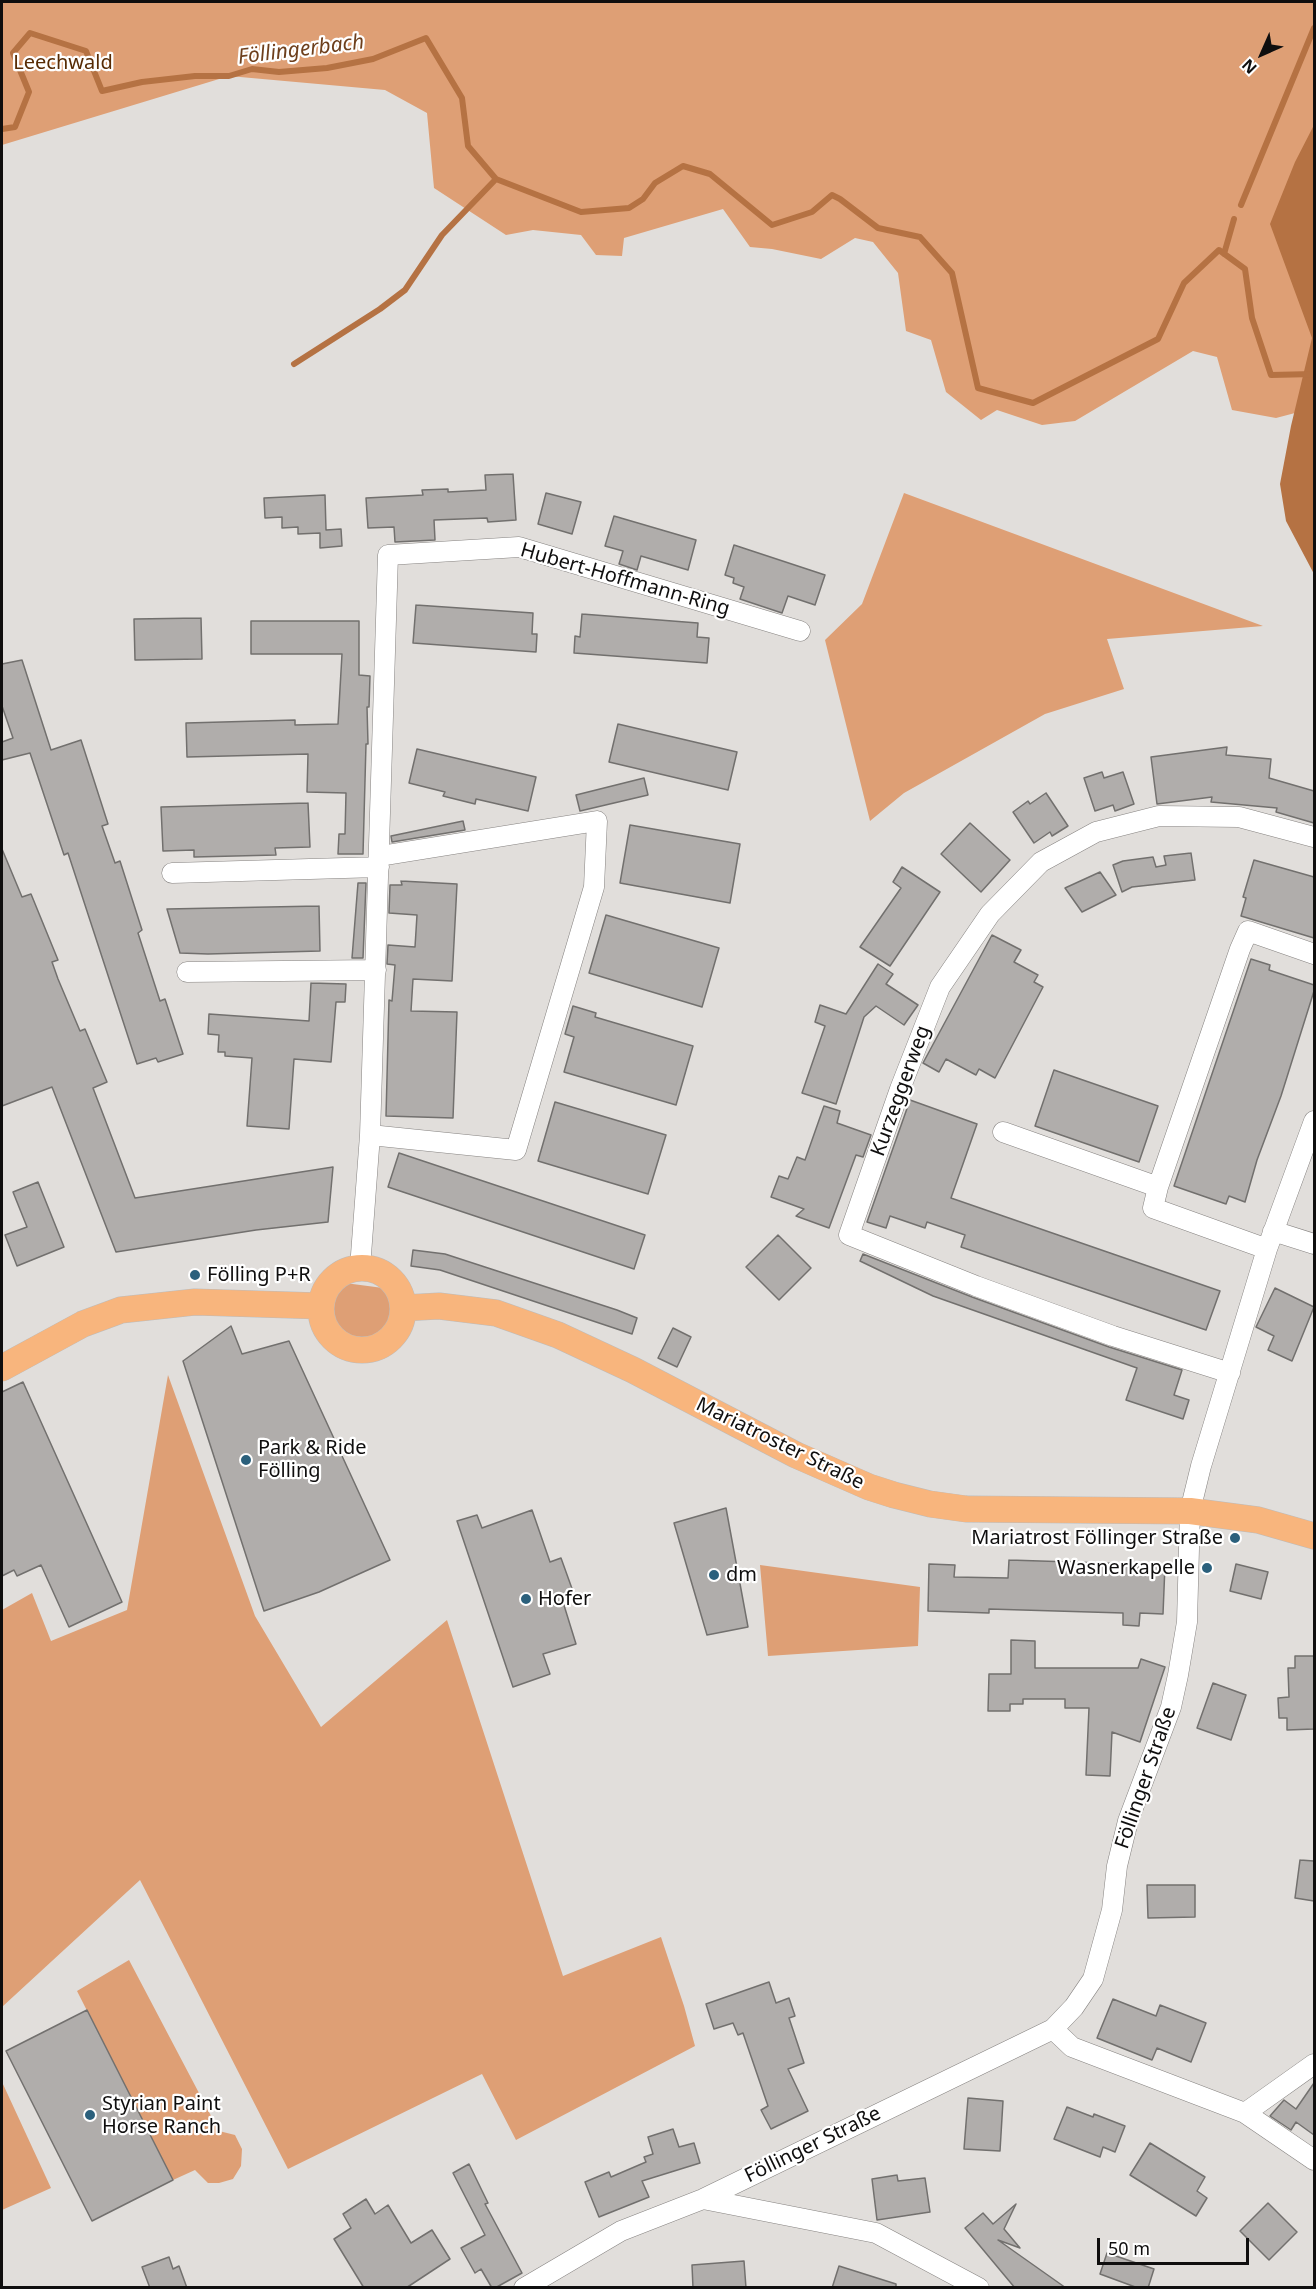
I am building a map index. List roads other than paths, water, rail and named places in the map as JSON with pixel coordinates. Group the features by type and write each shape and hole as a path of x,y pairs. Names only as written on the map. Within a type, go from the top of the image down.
{"main road":[{"path":"360,1268 385,1275 400,1295 403,1308 401,1322 395,1334 385,1344 372,1349 357,1350 342,1345 330,1335 322,1321 321,1306 324,1292 333,1280 345,1271 360,1268"},
{"path":"2,1368 83,1324 121,1310 195,1302 321,1306"},
{"name":"Mariatroster Straße","path":"403,1308 439,1306 496,1313 558,1335 633,1370 796,1455 869,1488 894,1495 930,1504 966,1509 1190,1511 1258,1520 1314,1536"}],"street":[{"name":"Hubert-Hoffmann-Ring","path":"360,1268 370,1135 388,555 519,547 800,631"},
{"name":"Kurzeggerweg","path":"1230,1373 1113,1336 976,1286 849,1235 900,1089 940,987 990,914 1041,862 1096,832 1159,816 1239,817 1314,837"},
{"path":"171,873 379,862 597,821 594,887 516,1150 370,1135"},
{"path":"1314,954 1248,931 1240,948 1158,1187 1153,1208 1270,1240 1314,1245"},
{"path":"188,972 376,970"},
{"path":"1190,1511 1201,1466 1270,1240 1314,1120"},
{"path":"1003,1132 1158,1187"},
{"name":"Föllinger Straße","path":"524,2288 621,2231 703,2199 1053,2029 1074,2007 1093,1979 1112,1910 1117,1866 1128,1821 1172,1707 1187,1622 1190,1511"},
{"path":"1053,2029 1072,2047 1245,2113 1314,2160"},
{"path":"1245,2113 1314,2064"},
{"name":"Föllinger Straße","path":"703,2199 876,2233 979,2288"}],"waterway":[{"path":"1241,205 1314,28"},
{"name":"Föllingerbach","path":"2,129 15,127 29,92 13,53 30,33 86,51 102,91 142,82 195,76 229,76 252,69 279,72 327,68 373,59 426,38 462,98 468,146 496,179 581,212 629,208 643,199 655,183 683,166 710,174 772,225 812,212 832,195 878,228 920,237 952,273 978,388 1033,403 1158,339 1184,283 1219,250 1245,269 1252,318 1271,375 1314,374"},
{"path":"294,364 380,309 405,290 442,235 496,179"},
{"path":"1224,254 1234,219"}],"place":[{"name":"Fölling P+R","path":"195,1275"},
{"name":"Park & Ride Fölling","path":"246,1460"},
{"name":"Mariatrost Föllinger Straße","path":"1235,1538"},
{"name":"Wasnerkapelle","path":"1207,1568"},
{"name":"dm","path":"714,1575"},
{"name":"Hofer","path":"526,1599"},
{"name":"Styrian Paint Horse Ranch","path":"90,2115"}],"park label":[{"name":"Leechwald","path":"63,63"}]}
